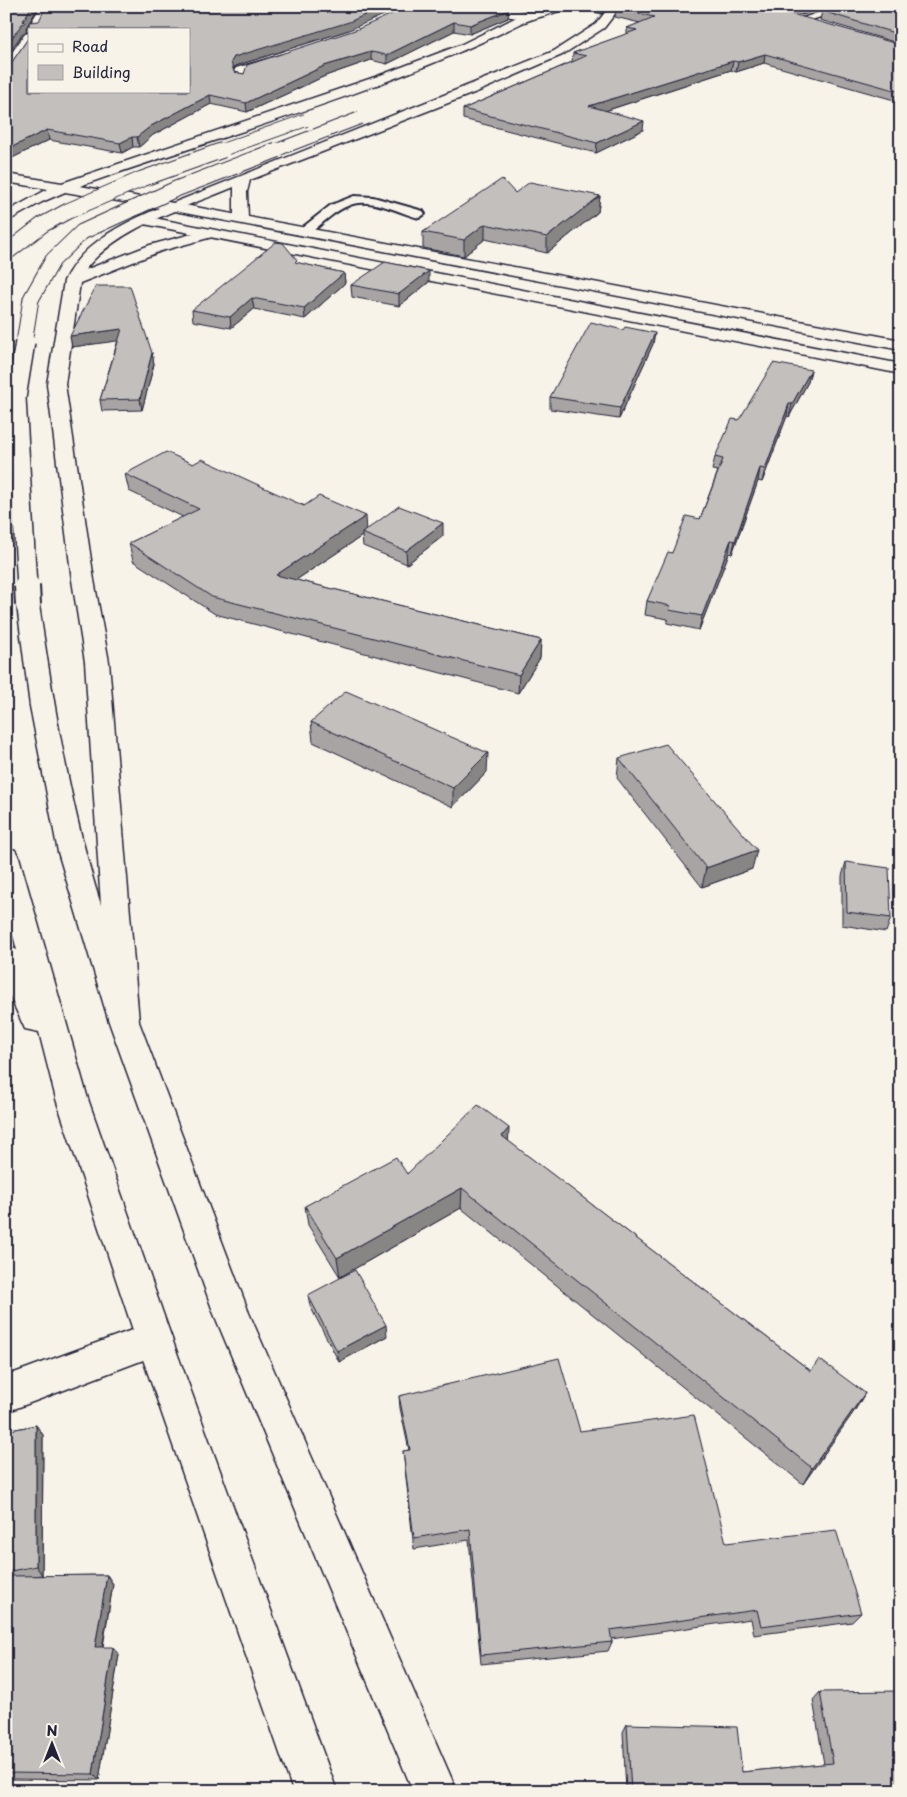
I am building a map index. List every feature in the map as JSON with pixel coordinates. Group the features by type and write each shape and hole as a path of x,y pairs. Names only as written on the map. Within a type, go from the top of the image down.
{"main road":[{"path":"34,28 46,6"},
{"path":"489,6 503,12 529,15"},
{"path":"6,218 37,198 63,188 172,149 382,79 464,47 506,28 529,15 564,6"},
{"path":"490,48 577,6"},
{"path":"594,15 611,6"},
{"path":"124,1022 97,662 56,384 72,280 79,266 106,241 144,220 244,178 476,88 558,53 600,26 616,6"},
{"path":"820,25 798,19 850,6"},
{"path":"6,70 28,37"},
{"path":"241,78 240,72 292,54"},
{"path":"6,253 42,225 76,208 210,153 316,116"},
{"path":"364,116 176,190 107,219 82,232 53,260 31,299 16,398 28,605 42,706 71,852 124,1022 232,1314 435,1791"},
{"path":"72,170 172,149"},
{"path":"6,178 54,172"},
{"path":"6,178 304,231 901,344"},
{"path":"241,220 240,192 244,178"},
{"path":"14,195 37,198 207,234 502,289 901,369"},
{"path":"72,280 138,253 171,242 207,234"},
{"path":"6,857 72,1099 305,1782"},
{"path":"6,956 72,1099"},
{"path":"6,1394 154,1339"}],"lane":[{"path":"304,231 345,202 355,200 365,200 419,214"}],"building":[{"path":"6,6 32,6 23,21 25,23 22,24 6,46"},
{"path":"46,6 385,6 349,22 234,57 231,62 234,72 244,74 247,65 358,29 410,6 499,6 509,10 470,25 454,22 387,55 371,52 324,66 246,103 210,95 151,126 137,137 132,137 120,143 47,130 6,150 6,65 10,65 28,38 28,92 190,92 190,28 29,28 29,22 39,21"},
{"path":"617,6 764,6 901,45 901,92 765,54 738,62 733,61 589,106 644,121 597,143 463,109 586,56 573,53 637,30 627,28 654,17 616,8"},
{"path":"837,6 901,6 901,35 822,11"},
{"path":"502,179 515,193 530,182 600,196 547,237 485,224 464,240 423,232"},
{"path":"276,242 283,243 297,260 295,262 344,273 304,308 252,298 230,317 192,310"},
{"path":"385,262 429,271 399,294 351,285"},
{"path":"96,286 130,286 152,353 140,399 100,400 122,329 70,336"},
{"path":"591,322 623,330 625,327 655,333 620,408 550,397"},
{"path":"773,363 811,370 792,404 789,404 765,469 760,468 735,541 731,540 702,616 669,610 671,606 647,601 668,552 672,553 686,516 700,519 723,459 715,457 732,419 739,420"},
{"path":"166,452 193,464 202,459 304,506 319,496 366,516 276,575 541,640 519,675 212,597 129,543 199,509 125,474"},
{"path":"399,506 443,523 406,551 362,533"},
{"path":"346,691 488,753 453,788 311,722"},
{"path":"666,744 757,850 706,868 619,758"},
{"path":"846,862 889,868 891,918 847,912"},
{"path":"478,1105 509,1128 502,1136 811,1371 819,1359 865,1393 812,1468 462,1188 337,1258 305,1206 396,1157 407,1174"},
{"path":"355,1270 386,1325 337,1351 308,1295"},
{"path":"559,1358 580,1431 694,1415 726,1543 836,1530 861,1613 761,1626 757,1610 610,1630 612,1642 481,1655 470,1529 414,1538 403,1451 410,1450 399,1396"},
{"path":"36,1425 36,1566 6,1572 6,1431"},
{"path":"107,1575 95,1647 113,1647 93,1774 6,1773 6,1590 9,1576"},
{"path":"901,1691 901,1791 631,1791 627,1724 737,1727 742,1772 833,1763 820,1692"}]}
